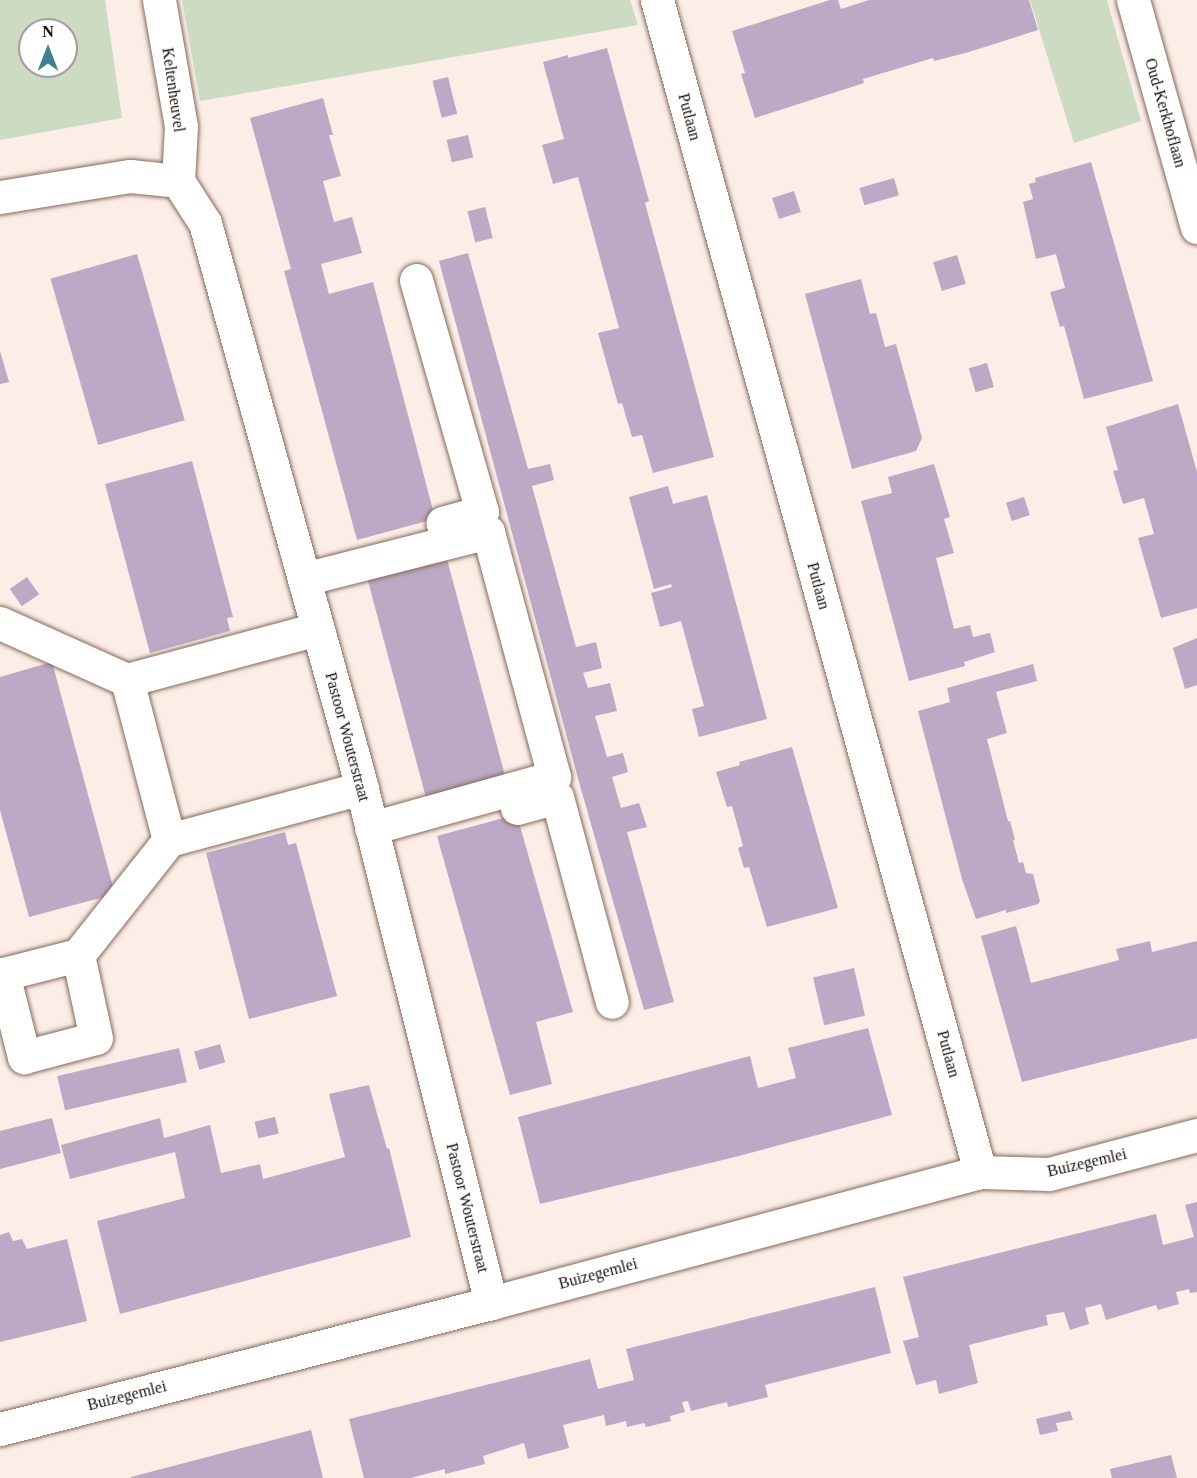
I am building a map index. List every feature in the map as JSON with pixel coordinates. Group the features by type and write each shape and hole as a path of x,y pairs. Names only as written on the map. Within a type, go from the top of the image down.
{"street":[{"name":"Keltenheuvel","path":"159,0 181,126 178,181"},
{"name":"Putlaan","path":"657,0 980,1172"},
{"name":"Oud-Kerkhoflaan","path":"1133,0 1197,226"},
{"path":"0,197 130,176 178,181"},
{"name":"Pastoor Wouterstraat","path":"178,181 205,223 362,788 491,1303"},
{"path":"302,571 482,512 416,280"},
{"path":"302,571 488,532 554,777 373,836"},
{"path":"0,623 127,680 317,629"},
{"path":"127,680 169,840"},
{"path":"78,955 169,840 362,788"},
{"path":"373,836 556,797 612,1002"},
{"name":"Buizegemlei","path":"0,1429 491,1303 980,1172 1049,1174 1197,1135"}],"green space":[{"path":"0,0 105,0 122,118 0,140"},
{"path":"182,0 630,0 638,25 200,101"},
{"path":"1030,0 1107,0 1141,121 1074,143"}],"building":[{"path":"830,0 838,0 841,9 869,0 1029,0 1038,30 969,52 934,61 933,58 863,79 864,83 755,118 741,74 745,73 732,31"},
{"path":"607,48 649,201 645,203 714,457 653,473 642,435 632,437 622,403 618,404 598,333 619,328 578,177 553,184 542,145 564,139 543,62"},
{"path":"448,77 457,114 442,118 432,81"},
{"path":"323,98 333,135 329,135 341,176 323,181 334,222 352,217 362,253 321,264 329,294 373,282 434,514 438,518 357,540 284,271 291,269 250,118"},
{"path":"468,135 473,157 452,162 447,140"},
{"path":"1091,162 1153,381 1084,399 1064,326 1060,327 1050,292 1065,288 1056,254 1036,259 1023,202 1033,199 1029,184 1036,182 1035,178"},
{"path":"894,178 899,195 864,205 859,188"},
{"path":"794,191 801,212 779,219 772,198"},
{"path":"485,207 493,238 475,242 468,211"},
{"path":"468,253 528,469 550,464 554,480 532,486 576,647 596,642 602,668 583,673 588,688 610,683 617,711 595,716 607,757 623,753 628,772 612,777 621,808 639,803 647,827 627,832 674,1002 644,1010 579,782 439,261"},
{"path":"137,254 185,420 98,445 50,279"},
{"path":"957,255 966,284 942,291 933,262"},
{"path":"861,279 870,314 876,313 885,347 896,344 922,438 916,451 852,469 805,294"},
{"path":"0,351 9,382 0,384"},
{"path":"987,363 994,387 976,392 969,368"},
{"path":"1178,404 1197,472 1197,608 1161,618 1138,538 1154,534 1144,498 1123,504 1113,471 1118,470 1106,427"},
{"path":"192,461 233,617 227,618 230,631 150,653 105,484"},
{"path":"934,464 950,517 944,519 954,553 936,558 954,629 970,625 973,637 990,633 995,652 964,662 965,666 909,681 861,501 892,493 888,477"},
{"path":"668,486 673,504 707,495 767,719 699,737 692,709 704,706 681,621 660,627 651,593 672,587 671,584 654,589 629,497"},
{"path":"1024,497 1030,515 1012,521 1006,503"},
{"path":"444,548 506,780 427,801 365,569"},
{"path":"27,577 39,594 22,606 10,589"},
{"path":"1197,638 1197,685 1185,689 1173,648"},
{"path":"52,662 115,894 29,917 0,810 0,677"},
{"path":"1033,664 1037,681 996,692 1007,733 987,739 1015,840 1013,840 1019,863 1023,862 1026,873 1033,874 1040,901 1038,904 1006,913 1006,910 976,919 962,879 918,711 950,702 947,688"},
{"path":"792,747 838,908 767,927 749,867 744,868 738,848 743,846 732,806 727,807 716,772 740,765 739,762"},
{"path":"518,814 573,1012 536,1022 552,1084 510,1095 437,836"},
{"path":"285,832 288,845 296,843 337,996 249,1019 206,853"},
{"path":"1016,926 1031,983 1119,960 1116,949 1150,941 1152,952 1197,941 1197,1038 1022,1082 981,936"},
{"path":"854,968 865,1016 824,1025 813,977"},
{"path":"868,1028 892,1115 735,1157 540,1204 518,1117 750,1056 758,1088 796,1078 788,1048"},
{"path":"220,1044 225,1062 199,1070 194,1051"},
{"path":"179,1048 187,1082 65,1110 57,1076"},
{"path":"369,1085 387,1149 389,1148 411,1237 120,1314 97,1221 185,1198 175,1152 70,1179 61,1145 160,1118 164,1138 210,1125 221,1173 260,1164 263,1179 345,1157 329,1094"},
{"path":"275,1117 279,1134 258,1138 255,1122"},
{"path":"52,1118 61,1153 0,1169 0,1131"},
{"path":"1197,1202 1197,1292 1190,1293 1189,1289 1176,1292 1179,1304 1158,1310 1156,1305 1106,1320 1101,1304 1085,1308 1089,1324 1070,1330 1064,1312 1046,1315 1048,1325 969,1345 978,1383 939,1394 936,1380 916,1385 903,1341 919,1337 903,1277 1156,1214 1163,1245 1194,1237 1185,1205"},
{"path":"9,1232 13,1241 22,1239 27,1249 67,1239 87,1321 0,1342 0,1235"},
{"path":"875,1287 891,1353 765,1385 768,1397 728,1407 727,1402 691,1411 688,1401 682,1402 685,1412 670,1416 671,1421 646,1427 644,1423 627,1427 626,1421 606,1426 604,1415 563,1425 569,1448 528,1459 524,1443 483,1456 485,1464 445,1474 445,1469 411,1478 364,1478 349,1419 590,1359 598,1389 634,1380 626,1349"},
{"path":"1070,1411 1073,1420 1056,1423 1058,1431 1040,1435 1036,1419"},
{"path":"311,1430 323,1478 131,1478 131,1477"},
{"path":"1171,1455 1177,1478 1112,1478 1110,1469"}]}
